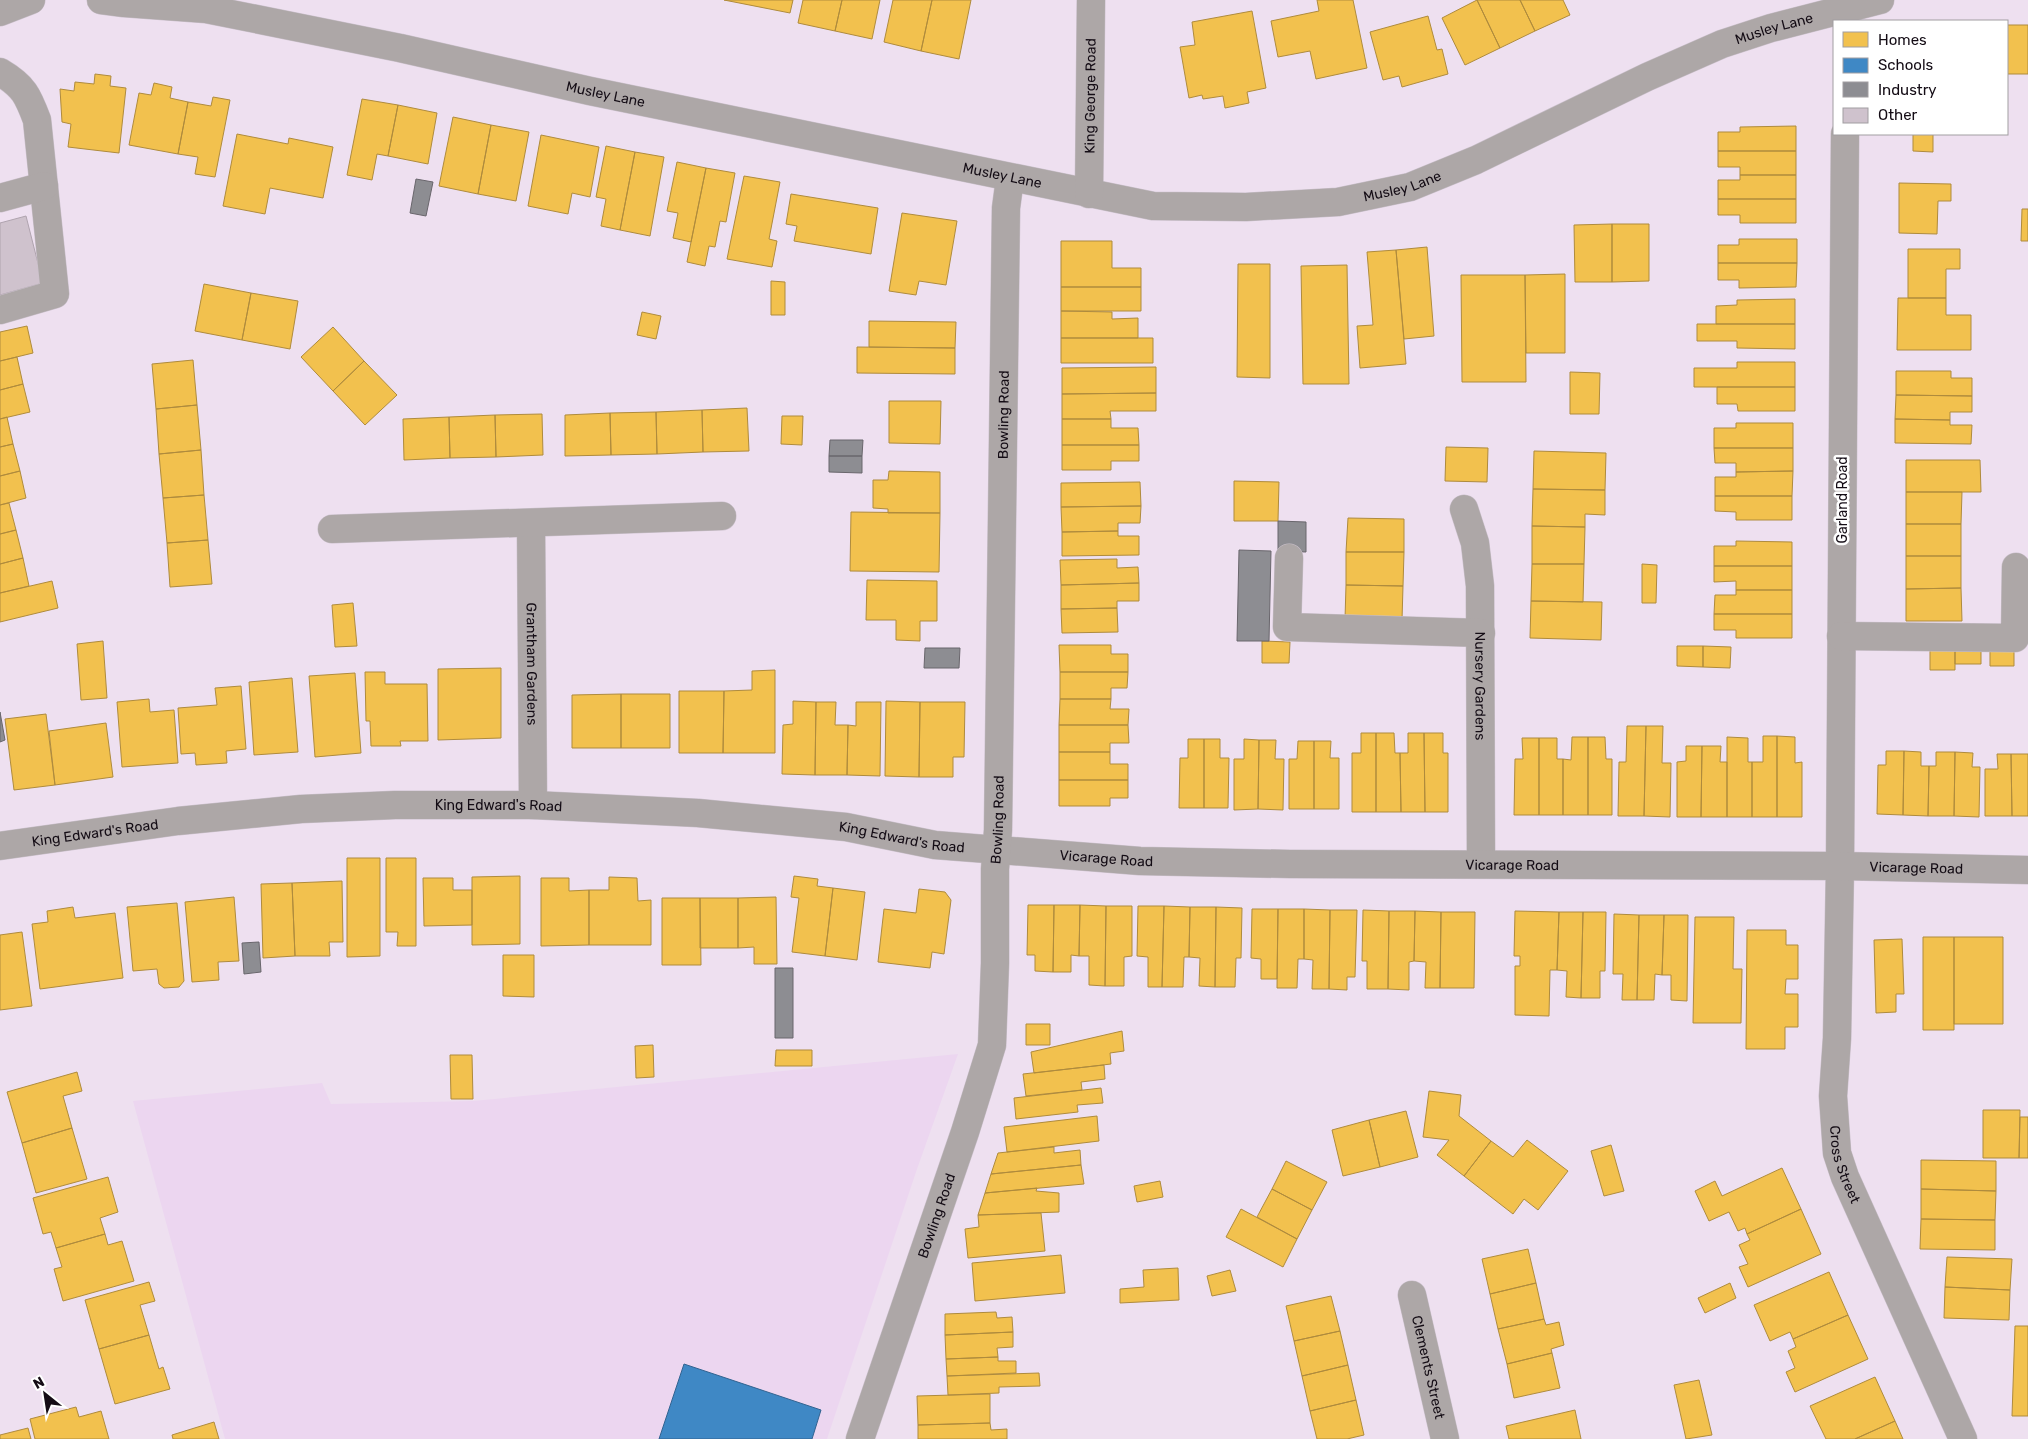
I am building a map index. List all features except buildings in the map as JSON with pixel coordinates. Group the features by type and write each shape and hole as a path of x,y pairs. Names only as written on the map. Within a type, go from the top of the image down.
{"street":[{"path":"0,12 31,0"},
{"name":"Musley Lane","path":"101,0 124,4 206,9 400,48 590,91 1153,206 1246,207 1338,202 1410,187 1476,160 1646,77 1722,44 1771,28 1842,15 1880,0"},
{"name":"King George Road","path":"1089,194 1091,0"},
{"path":"0,72 15,81 28,95 37,120 55,294 0,310"},
{"name":"Garland Road","path":"1840,866 1845,135"},
{"name":"Bowling Road","path":"860,1439 965,1132 992,1045 998,830 1006,208 1010,178"},
{"path":"0,198 44,186"},
{"name":"Nursery Gardens","path":"1464,509 1475,543 1480,586 1481,864"},
{"path":"332,529 722,516"},
{"name":"Grantham Gardens","path":"531,523 533,805"},
{"path":"1289,558 1287,627 1481,633"},
{"path":"1841,636 2015,638 2016,568"},
{"name":"King Edward's Road","path":"0,846 178,822 301,809 396,805 533,805 698,812 846,827 934,845 996,850"},
{"name":"Vicarage Road","path":"996,850 1140,861 1290,864 1840,866 2028,870"},
{"name":"Cross Street","path":"1840,866 1837,1038 1833,1096 1837,1153 1963,1439"},
{"name":"Clements Street","path":"1412,1295 1445,1439"}],"shaded area":[{"path":"958,1054 917,1169 827,1439 225,1439 133,1101 322,1083 331,1104 473,1101"}]}
